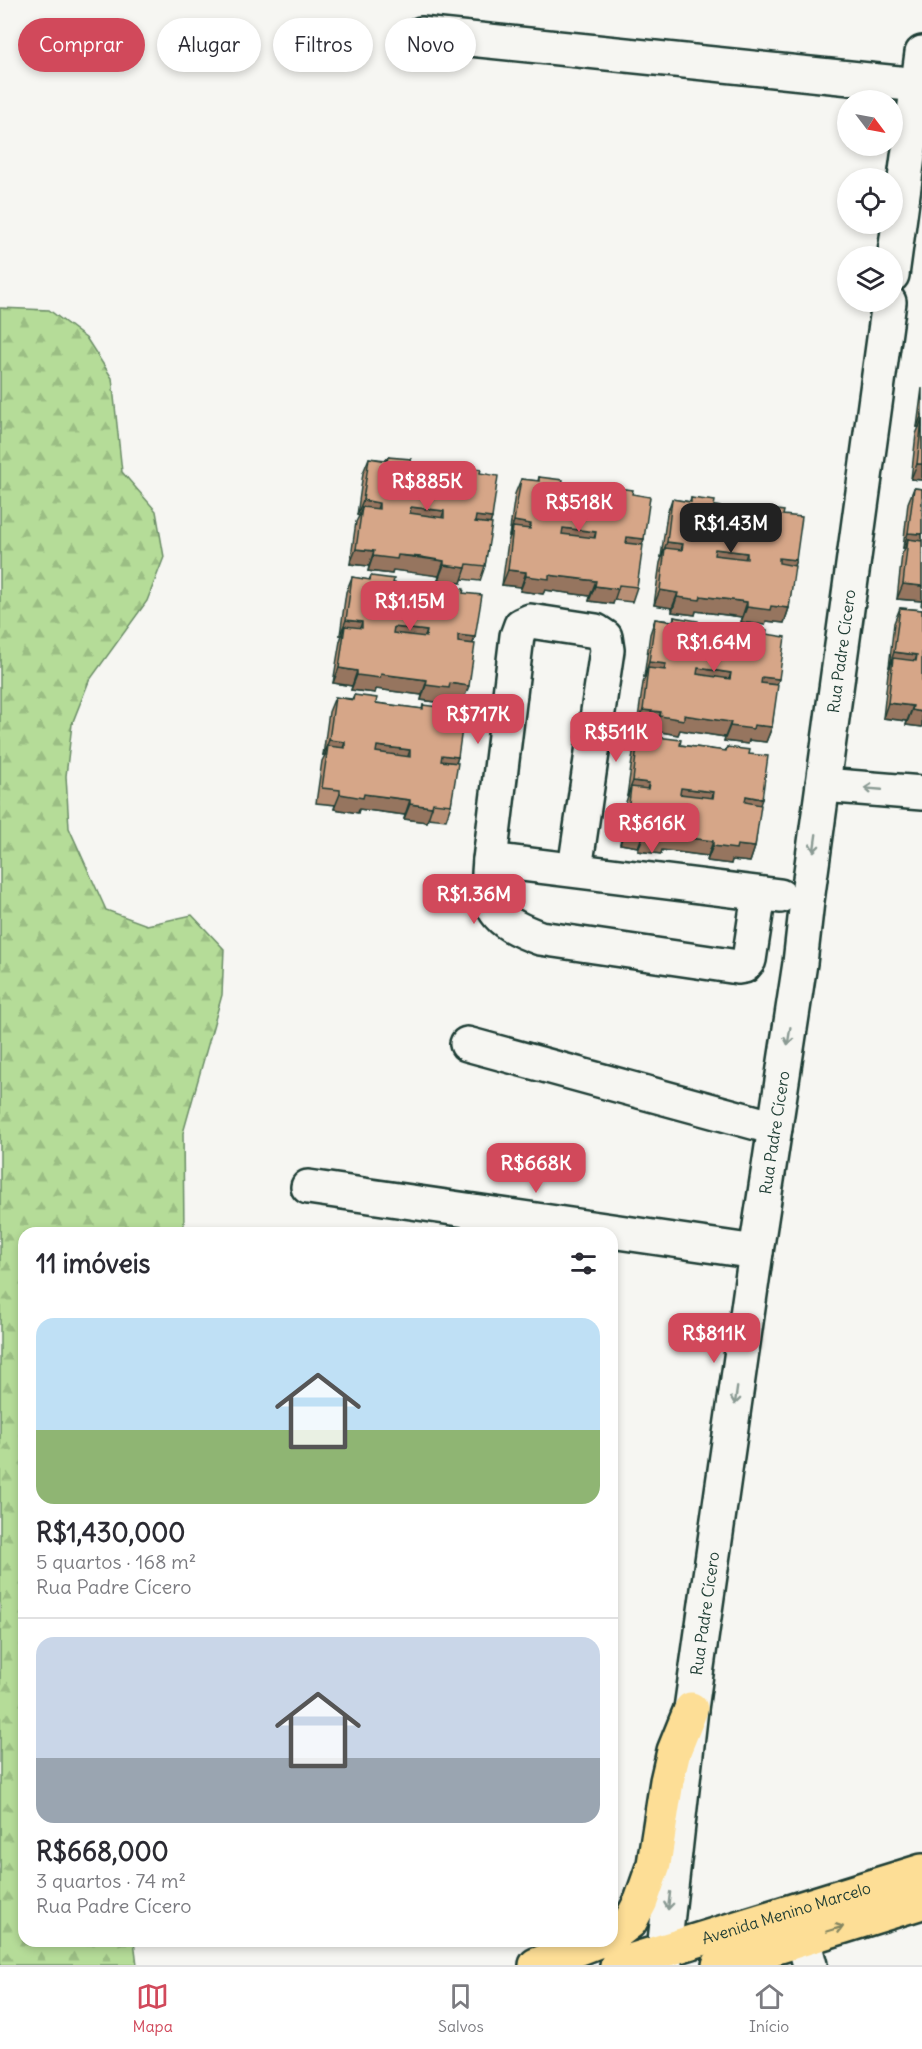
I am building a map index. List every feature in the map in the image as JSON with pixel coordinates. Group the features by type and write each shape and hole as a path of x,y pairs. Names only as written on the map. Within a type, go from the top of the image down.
{"main road":[{"path":"618,1931 630,1922 654,1864 674,1751 691,1709"},
{"name":"Avenida Menino Marcelo","path":"617,1965 664,1957 922,1871"},
{"name":"Avenida Menino Marcelo","path":"719,1965 806,1952 922,1902"},
{"path":"536,1965 582,1947"}],"street":[{"path":"476,40 918,85"},
{"path":"896,246 922,53"},
{"name":"Rua Padre Cícero","path":"664,1957 691,1709 800,963 888,312"},
{"path":"575,869 607,650 605,637 596,631 530,621 521,625 517,636 487,883 490,901 497,916 517,930 540,938 738,967 744,966 749,960 759,894"},
{"path":"823,785 922,793"},
{"path":"490,860 575,869 807,901"},
{"path":"467,1044 775,1128"},
{"path":"308,1187 584,1227"},
{"path":"618,1232 756,1252"}],"green space":[{"path":"0,308 49,310 87,339 112,378 122,472 156,511 164,557 147,601 89,681 72,724 66,776 69,828 106,910 147,925 192,915 224,949 222,995 183,1133 184,1227 18,1227 18,1947 135,1947 137,1965 0,1965"}],"building":[{"path":"922,419 922,464 917,464"},
{"path":"388,457 411,459 410,464 457,470 457,466 481,469 480,473 498,476 492,518 476,516 475,522 492,524 485,566 467,564 466,568 444,565 444,561 421,557 398,555 397,559 373,556 374,551 356,549 362,507 379,509 379,503 363,500 369,458 387,461","holes":["411,507 444,511 444,518 410,513"]},
{"path":"539,477 563,480 562,485 608,491 609,487 633,490 632,494 650,497 644,539 627,537 626,543 643,545 637,587 619,585 618,589 595,586 596,581 549,575 549,579 526,576 526,572 508,570 513,527 530,529 531,524 514,521 521,479 539,481","holes":["563,528 596,532 595,538 562,534"]},
{"path":"914,488 922,489 922,534 908,533"},
{"path":"691,498 715,501 714,506 760,512 761,508 784,511 783,515 802,517 796,560 779,558 779,563 795,566 789,608 771,606 770,610 747,607 747,602 701,596 700,600 677,597 678,593 660,590 665,548 682,550 683,544 667,542 672,499 691,502","holes":["715,549 747,553 747,559 714,555"]},
{"path":"908,539 922,541 922,586 903,584"},
{"path":"371,576 394,579 393,583 440,590 440,585 464,589 463,593 482,595 475,637 458,635 458,642 475,644 469,686 450,683 449,688 426,685 427,680 381,674 380,678 357,675 357,671 339,668 345,626 362,628 362,622 346,620 352,577 370,580","holes":["394,627 427,631 426,637 393,633"]},
{"path":"900,608 922,610 922,712 912,710 913,706 888,703 893,658 916,661 917,655 894,652"},
{"path":"674,617 698,621 697,625 743,631 744,627 767,630 766,634 785,637 779,679 762,677 761,683 778,685 772,727 754,725 753,729 730,726 731,722 684,715 684,720 660,716 661,712 643,710 648,668 665,670 666,664 649,662 655,619 674,622","holes":["698,668 731,673 730,679 697,674"]},
{"path":"354,695 377,698 376,703 423,709 423,705 447,708 446,712 464,715 458,757 442,755 441,761 458,763 451,805 433,803 432,807 410,804 410,800 364,794 363,798 340,794 340,790 322,788 328,746 345,748 345,742 329,740 335,697 353,700","holes":["377,746 410,750 410,757 376,752"]},
{"path":"657,737 681,740 680,745 726,751 727,747 750,750 749,754 768,756 762,799 746,796 745,802 761,805 755,847 737,845 736,849 713,846 713,841 667,835 666,839 643,836 644,832 626,829 631,787 648,789 649,783 633,781 638,738 657,741","holes":["681,788 714,792 713,798 680,794"]}]}
